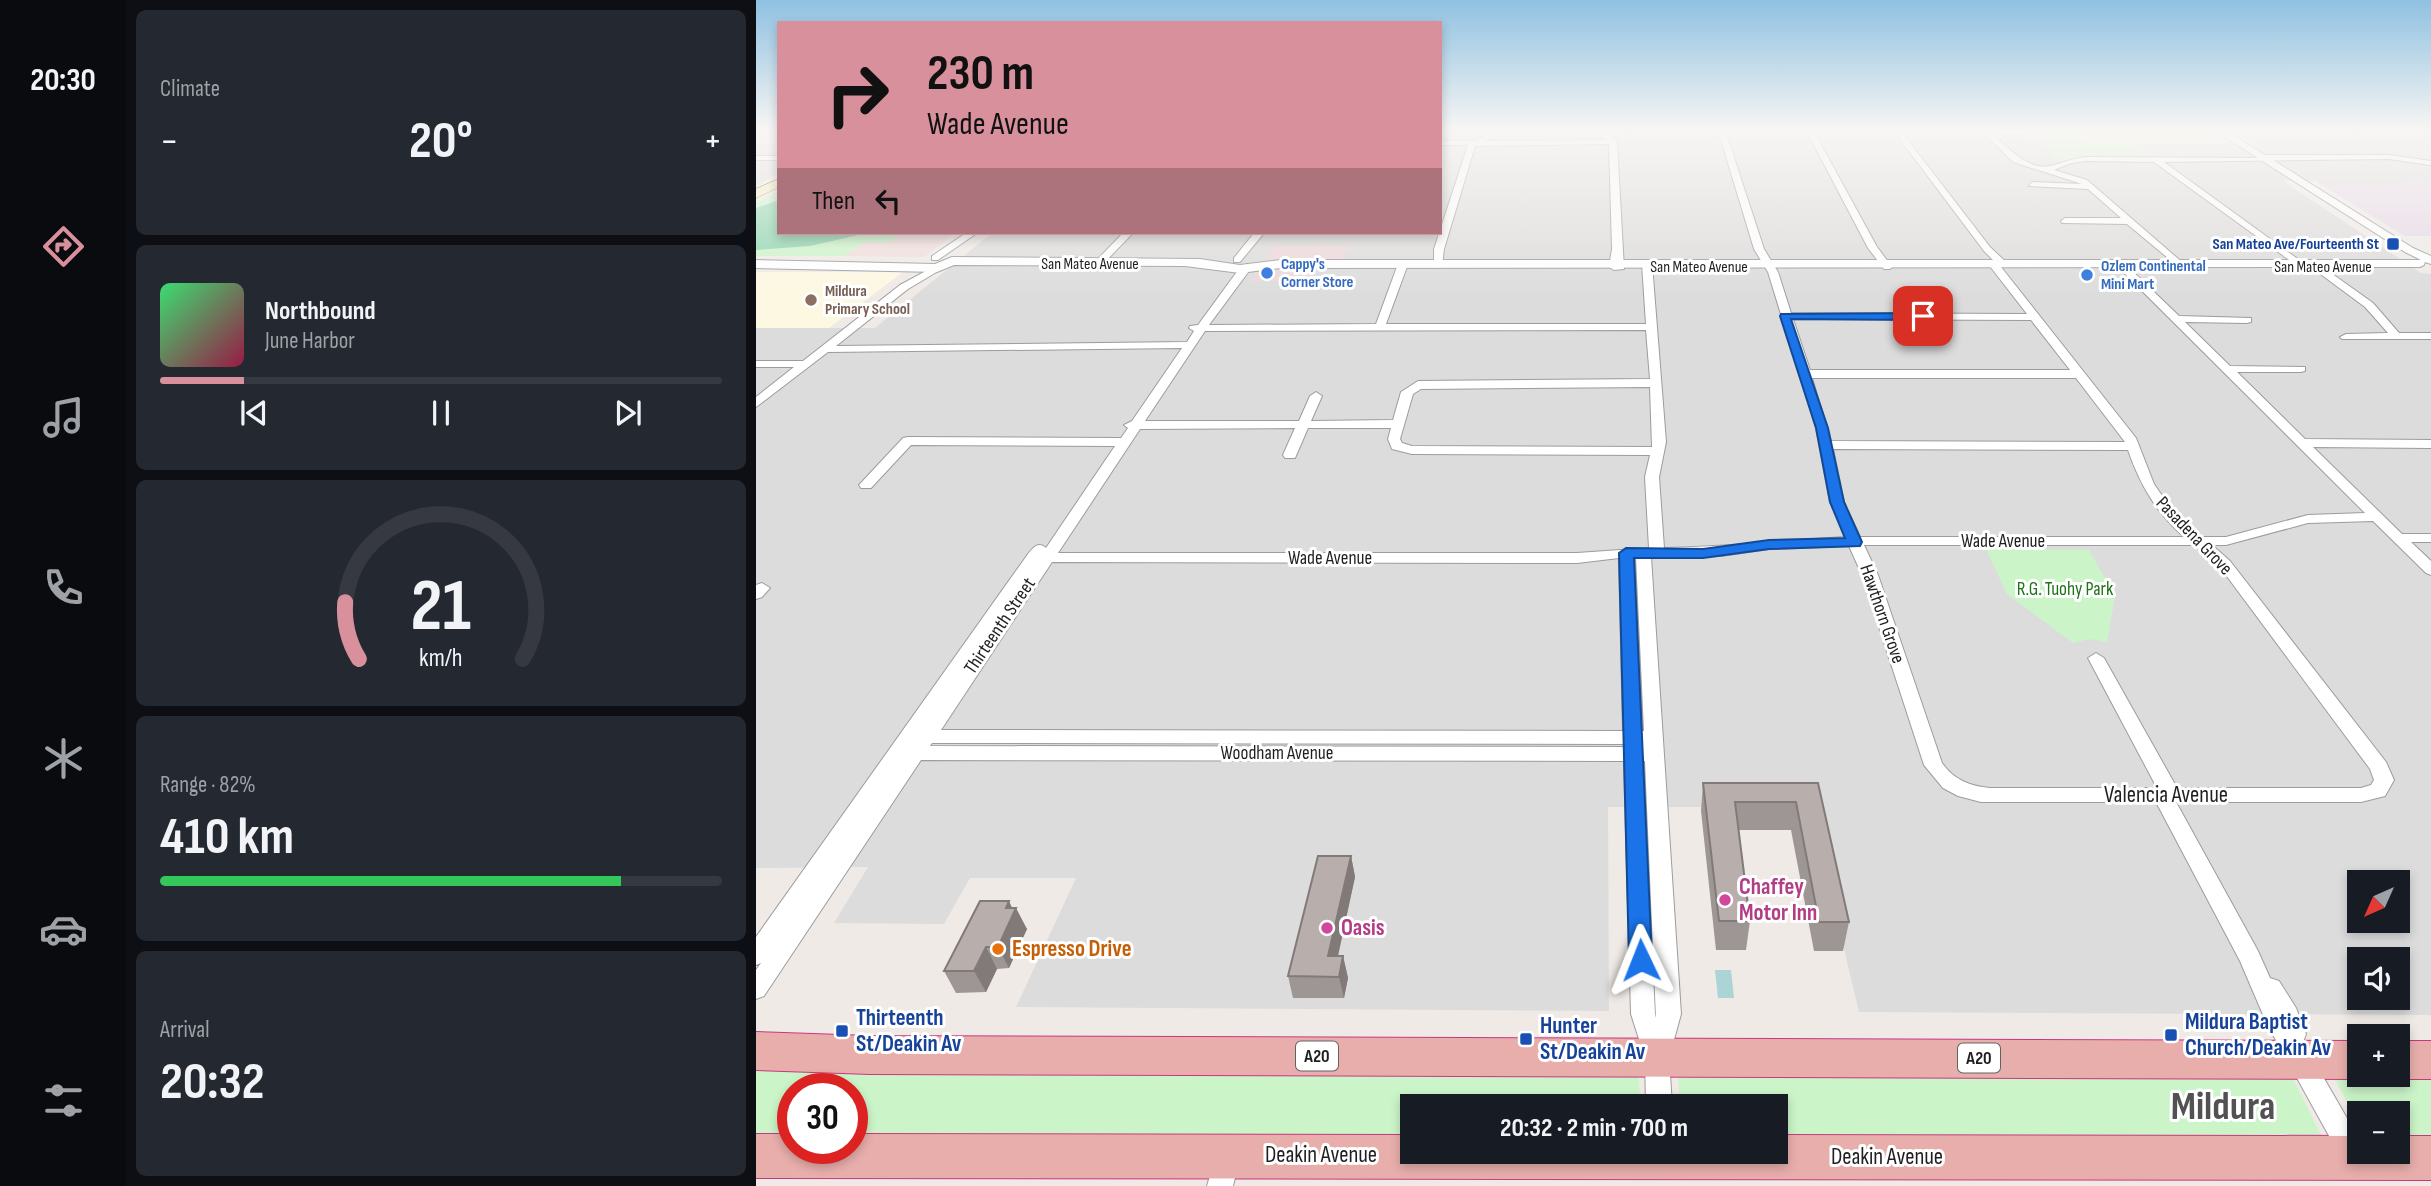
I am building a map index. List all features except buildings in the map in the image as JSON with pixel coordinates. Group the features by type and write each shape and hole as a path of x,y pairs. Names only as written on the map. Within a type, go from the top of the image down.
{"highway":[{"name":"A20","path":"756,1051 870,1055 2347,1059"},
{"path":"2410,1060 2431,1060"},
{"name":"Deakin Avenue","path":"756,1156 1224,1170 1548,1164"},
{"name":"Deakin Avenue","path":"1751,1164 2130,1172 2347,1158"},
{"name":"Deakin Avenue","path":"2410,1158 2431,1158"}],"street":[{"path":"1434,265 1459,185"},
{"path":"1611,185 1618,265"},
{"name":"Hawthorn Grove","path":"1739,185 1804,374 1826,445 1837,502 1870,576 1933,765 1949,784"},
{"path":"1839,185 1883,265"},
{"name":"Pasadena Grove","path":"1938,185 2134,446 2141,471 2160,503 2174,520 2225,565 2379,767 2383,774 2382,786"},
{"path":"2058,185 2091,187"},
{"path":"2088,185 2177,265"},
{"path":"2190,185 2274,248 2369,306 2395,335"},
{"path":"2305,185 2427,264"},
{"path":"2066,221 2129,221"},
{"path":"936,264 970,235"},
{"path":"756,403 904,287 977,235"},
{"path":"1098,264 1126,235"},
{"name":"Thirteenth Street","path":"1241,264 1258,235"},
{"name":"Thirteenth Street","path":"756,955 912,744 1198,327 1225,283 1264,235"},
{"name":"San Mateo Avenue","path":"756,264 1403,264 1768,268 1883,265 2427,264"},
{"path":"1380,327 1403,264"},
{"path":"1644,265 1660,442 1652,477 1642,553 1632,746 1643,1014 1657,1058 1658,1094"},
{"path":"2123,265 2431,570"},
{"path":"1785,316 2036,317"},
{"path":"2178,319 2247,320"},
{"path":"1198,327 1650,327"},
{"path":"2346,337 2431,336"},
{"path":"828,347 1184,347"},
{"path":"756,364 806,365"},
{"path":"2228,369 2301,369"},
{"path":"1804,374 2080,374"},
{"path":"1655,383 1426,383 1407,392 1397,424 1395,443 1406,449 1658,451"},
{"path":"1290,455 1316,396"},
{"path":"1132,423 1397,424"},
{"path":"866,485 908,441 1119,442"},
{"path":"2302,443 2431,444"},
{"path":"1826,445 2134,446"},
{"name":"Wade Avenue","path":"1044,552 1577,558 1642,553 1721,552 1769,545 1855,542 2233,540 2308,519 2378,517"},
{"path":"2398,538 2431,538"},
{"path":"1642,553 1669,1014 1657,1058"},
{"path":"2096,658 2250,959 2269,1004 2347,1143"},
{"name":"Thirteenth Street","path":"756,989 799,928 912,744"},
{"name":"Woodham Avenue","path":"912,744 1654,746"},
{"name":"Valencia Avenue","path":"1949,784 1978,794 2167,795 2361,795 2378,790 2382,786"}],"shaded area":[{"path":"1442,185 2290,185 2421,273 2431,274 2431,1015 1859,1012 1810,807 1608,807 1609,1011 1016,1007 1076,878 970,878 944,924 834,923 868,867 756,868 756,328 875,328 990,235 1442,235"},
{"path":"2322,185 2431,185 2431,236 2405,236"},
{"path":"2406,185 2409,187 2327,186"},
{"path":"899,235 952,235 924,257 845,256 865,242 889,242"},
{"path":"1274,246 1349,246 1341,261 1319,261 1308,281 1251,281"},
{"name":"Mildura Primary School","path":"756,272 903,272 829,328 756,328"}],"green space":[{"path":"777,192 777,235 899,235 889,242 865,242 844,256 756,256 756,203"},
{"path":"777,201 777,235 858,235 810,246 756,250 756,208"},
{"name":"R.G. Tuohy Park","path":"1986,549 2089,550 2115,596 2107,642 2089,639 2073,643 2007,594"},
{"path":"756,1066 1639,1076 1640,1094 1400,1094 1400,1141 868,1139 868,1073 777,1073 777,1139 756,1139"},
{"path":"2410,1071 2431,1071 2431,1145 2410,1144 2410,1101 2347,1102 2334,1078 2347,1076 2347,1087 2410,1087"},
{"path":"1678,1076 2293,1078 2323,1139 1788,1143 1788,1094 1679,1094"}],"water":[{"path":"1715,970 1731,970 1734,998 1718,998"}],"place":[{"name":"San Mateo Ave/Fourteenth St","path":"2393,244"},
{"name":"Cappy's Corner Store","path":"1267,273"},
{"name":"Ozlem Continental Mini Mart","path":"2087,275"},
{"name":"Mildura Primary School","path":"811,300"},
{"name":"Chaffey Motor Inn","path":"1725,900"},
{"name":"Oasis","path":"1327,928"},
{"name":"Espresso Drive","path":"998,949"},
{"name":"Thirteenth St/Deakin Av","path":"842,1031"},
{"name":"Mildura Baptist Church/Deakin Av","path":"2171,1035"},
{"name":"Hunter St/Deakin Av","path":"1526,1039"}],"district":[{"name":"Mildura","path":"2223,1107"}],"route":[{"path":"1641,960 1626,553 1703,553 1769,545 1855,542 1837,502 1822,428 1785,316 1923,316"}]}
